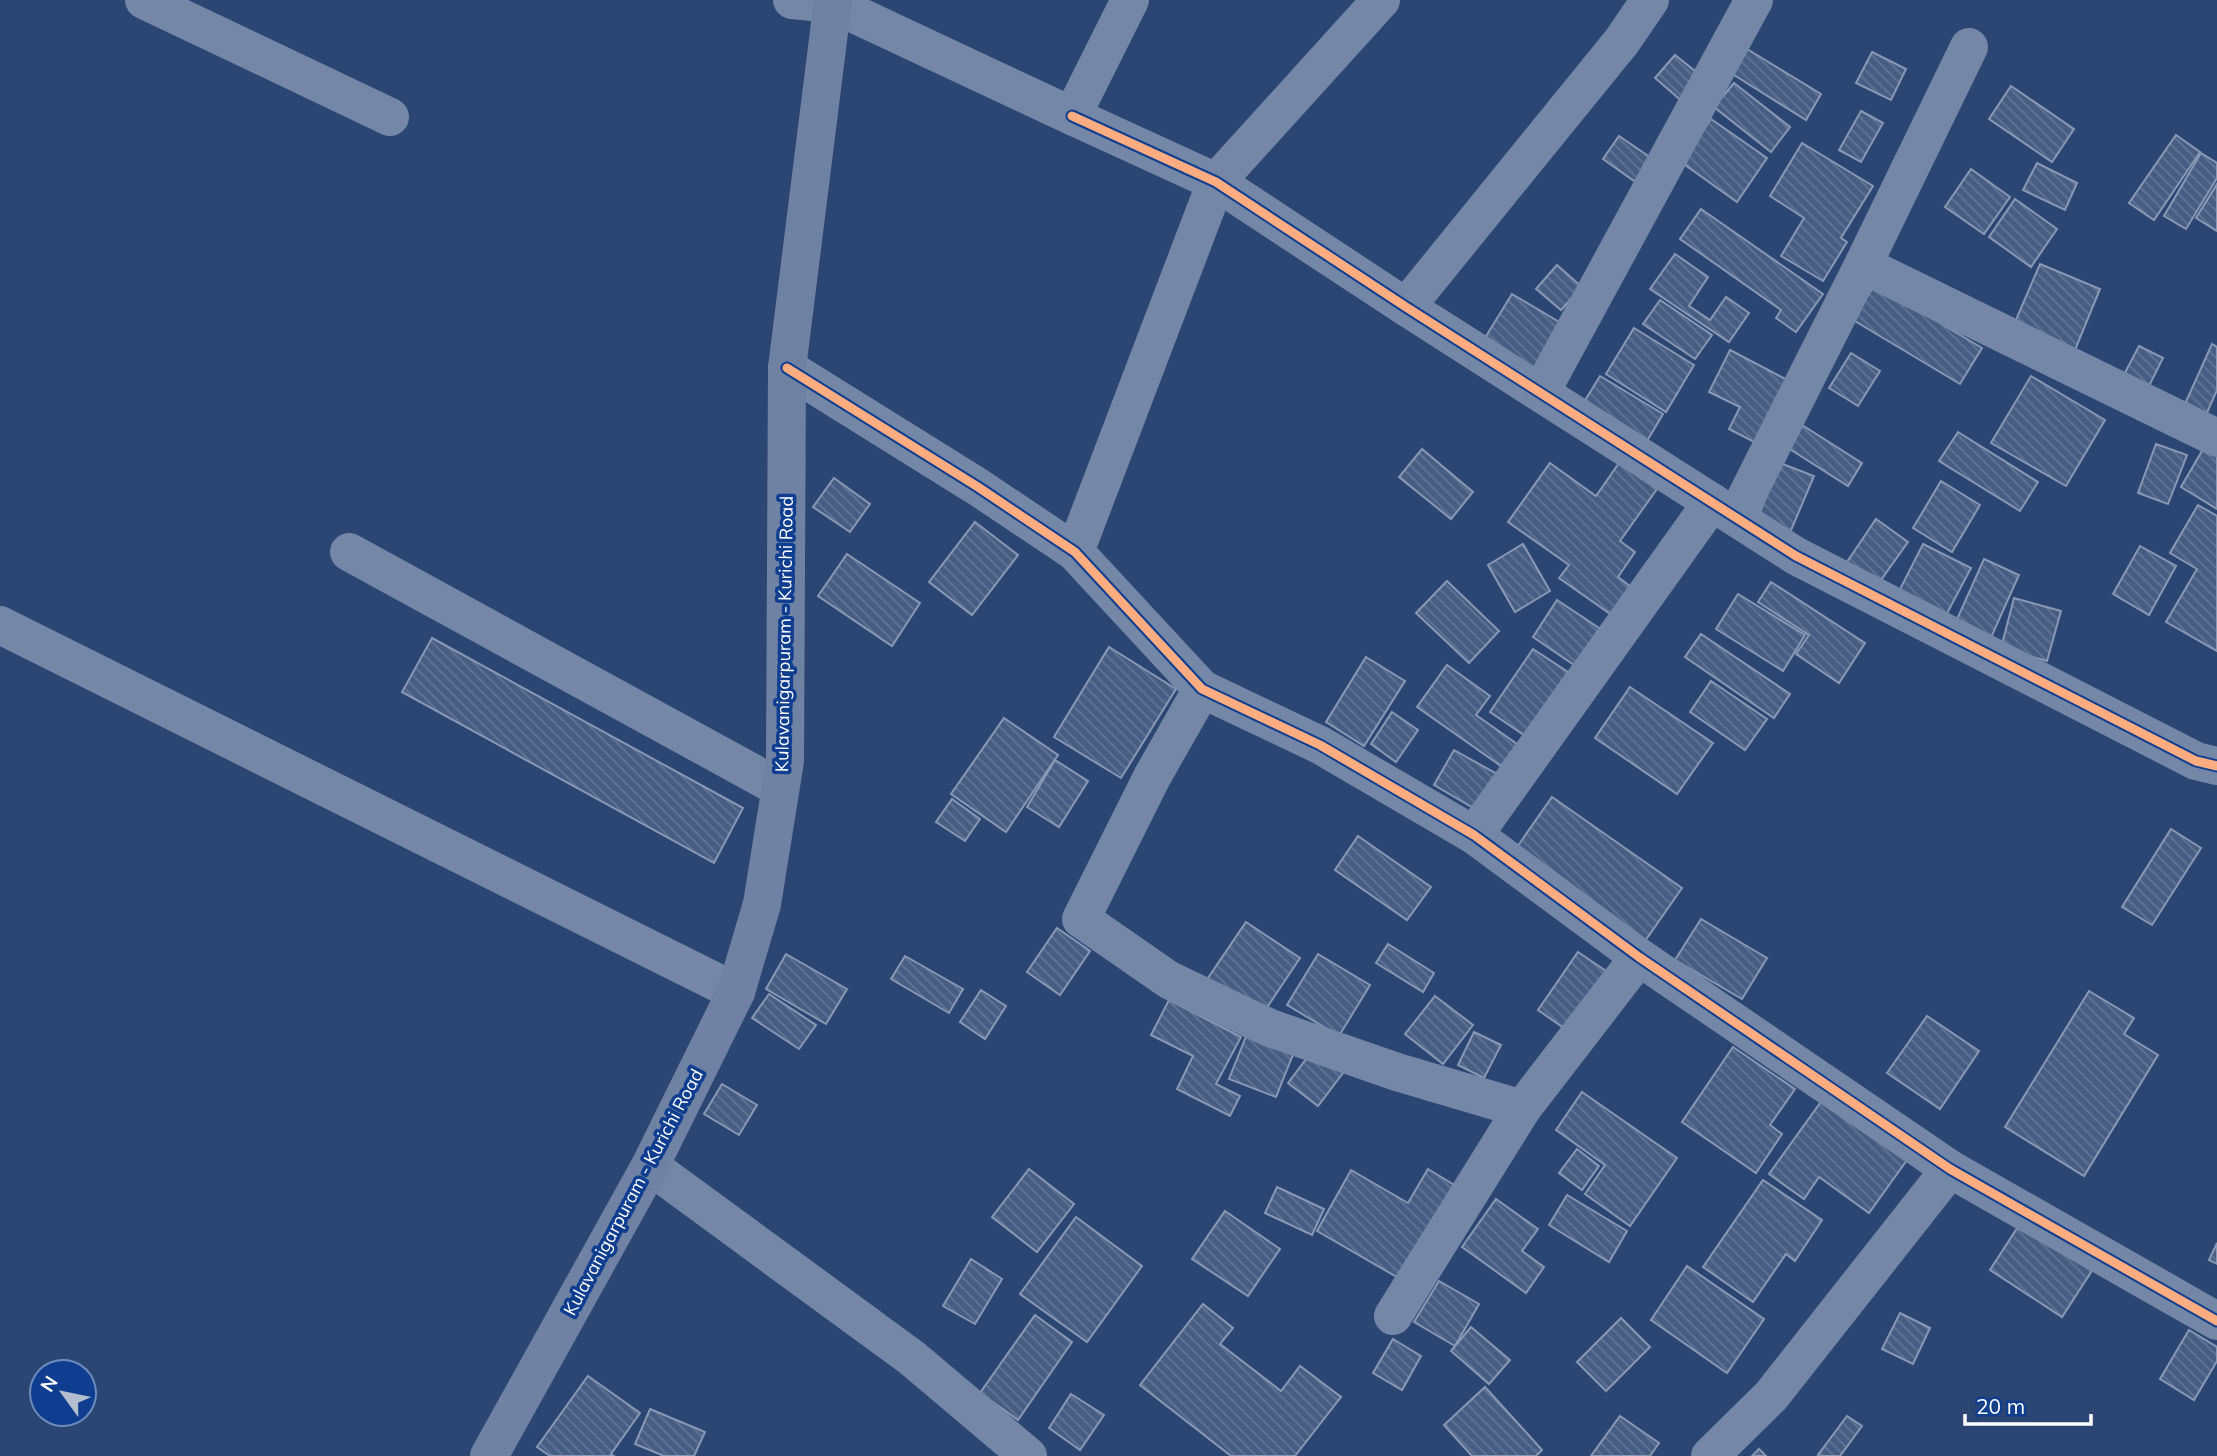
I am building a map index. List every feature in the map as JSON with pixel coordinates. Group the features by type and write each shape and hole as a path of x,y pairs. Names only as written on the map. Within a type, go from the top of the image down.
{"main road":[{"name":"Kulavanigarpuram - Kurichi Road","path":"489,1456 650,1166 736,992 762,904 785,761 787,368 833,2"}],"street":[{"path":"144,0 390,117"},
{"path":"792,0 833,2 1216,182 1406,307 1808,563 2196,761 2217,766"},
{"path":"1072,116 1130,0"},
{"path":"1075,552 1216,182 1381,0"},
{"path":"1406,307 1622,41 1650,0"},
{"path":"1541,392 1754,0"},
{"path":"1474,835 1724,509 1863,265 1969,47"},
{"path":"1863,265 2217,438"},
{"path":"787,368 978,486 1075,552 1202,689 1320,745 1474,835 1639,957 1950,1169 2217,1321"},
{"path":"349,552 780,788"},
{"path":"0,625 736,992"},
{"path":"1202,689 1152,777 1081,919 1170,980 1270,1028 1396,1072 1522,1109"},
{"path":"1393,1316 1522,1109 1639,957"},
{"path":"650,1166 912,1358 1028,1456"},
{"path":"1710,1456 1771,1396 1950,1169"}],"building":[{"path":"1742,46 1821,94 1806,120 1726,70"},
{"path":"1872,52 1906,69 1891,100 1856,83"},
{"path":"1675,55 1705,79 1684,103 1655,78"},
{"path":"1734,83 1790,127 1771,152 1714,107"},
{"path":"2011,86 2074,129 2052,162 1989,119"},
{"path":"1861,111 1883,123 1861,162 1839,150"},
{"path":"1711,119 1767,158 1737,202 1681,162"},
{"path":"2176,135 2200,152 2154,220 2129,203"},
{"path":"1619,136 1660,164 1644,188 1603,159"},
{"path":"1802,143 1873,186 1841,238 1847,242 1823,281 1781,256 1804,218 1770,196"},
{"path":"2201,153 2217,163 2217,178 2186,229 2164,216"},
{"path":"2037,163 2077,183 2065,210 2023,190"},
{"path":"1971,169 2010,197 1984,234 1945,207"},
{"path":"2217,184 2217,231 2196,218"},
{"path":"2015,199 2057,229 2031,267 1989,237"},
{"path":"1701,209 1823,294 1796,332 1776,318 1781,310 1680,239"},
{"path":"1675,254 1708,277 1689,306 1710,320 1726,297 1749,313 1729,342 1650,289"},
{"path":"2040,264 2100,289 2073,355 2012,329"},
{"path":"1557,265 1582,287 1561,310 1536,289"},
{"path":"1875,284 1982,348 1960,384 1853,320"},
{"path":"1512,294 1566,326 1534,379 1480,346"},
{"path":"1660,300 1712,335 1695,359 1643,324"},
{"path":"1634,328 1694,365 1666,412 1606,374"},
{"path":"2212,344 2217,347 2217,390 2206,415 2184,406"},
{"path":"2139,346 2163,358 2145,394 2120,382"},
{"path":"1730,350 1791,382 1760,445 1729,429 1740,407 1709,392"},
{"path":"1851,353 1880,371 1858,406 1829,388"},
{"path":"1600,376 1663,414 1644,446 1581,407"},
{"path":"2031,376 2105,420 2066,486 1991,443"},
{"path":"1802,425 1862,463 1848,486 1788,448"},
{"path":"1958,432 2038,482 2020,511 1939,461"},
{"path":"2209,439 2217,444 2217,509 2181,487"},
{"path":"2156,444 2187,455 2168,504 2138,493"},
{"path":"1422,449 1473,492 1451,519 1399,477"},
{"path":"1550,463 1596,496 1619,463 1657,489 1620,541 1635,552 1618,577 1639,593 1619,620 1559,578 1569,565 1508,522"},
{"path":"1780,463 1814,476 1789,535 1756,522"},
{"path":"834,478 870,504 850,532 813,507"},
{"path":"1941,481 1980,505 1952,552 1913,528"},
{"path":"2198,505 2217,516 2217,651 2166,622 2197,569 2170,553"},
{"path":"1876,519 1908,542 1876,587 1845,565"},
{"path":"975,522 1018,555 972,615 929,582"},
{"path":"1523,544 1550,591 1515,612 1488,565"},
{"path":"1923,544 1971,568 1943,621 1896,597"},
{"path":"2140,546 2176,566 2149,615 2113,594"},
{"path":"847,554 920,603 892,646 818,596"},
{"path":"1984,559 2019,575 1989,642 1954,626"},
{"path":"1447,581 1499,631 1469,663 1416,613"},
{"path":"1771,582 1865,643 1839,683 1796,654 1809,635 1758,602"},
{"path":"1738,594 1805,635 1783,671 1716,629"},
{"path":"2014,598 2061,611 2047,661 2001,648"},
{"path":"1557,600 1605,632 1580,669 1533,637"},
{"path":"1701,634 1790,694 1774,718 1685,657"},
{"path":"432,638 743,808 714,863 402,692"},
{"path":"1109,647 1176,689 1121,778 1054,737"},
{"path":"1533,649 1568,672 1524,735 1490,712"},
{"path":"1366,657 1405,681 1364,746 1326,722"},
{"path":"1447,665 1490,696 1476,715 1517,744 1501,766 1417,707"},
{"path":"1711,681 1767,719 1745,750 1690,712"},
{"path":"1630,687 1713,743 1677,794 1595,738"},
{"path":"1392,712 1418,730 1396,762 1371,744"},
{"path":"1004,718 1058,755 1006,832 951,794"},
{"path":"1454,750 1497,774 1477,810 1434,785"},
{"path":"1055,760 1088,781 1059,827 1027,807"},
{"path":"1552,797 1682,888 1645,941 1515,850"},
{"path":"952,799 980,819 965,841 936,822"},
{"path":"2171,829 2201,848 2152,925 2122,907"},
{"path":"1358,836 1431,887 1407,920 1335,870"},
{"path":"1701,919 1767,958 1742,999 1675,960"},
{"path":"1246,922 1300,958 1260,1018 1206,981"},
{"path":"1057,928 1090,951 1060,995 1027,972"},
{"path":"1388,944 1434,973 1423,992 1376,963"},
{"path":"1578,952 1612,975 1571,1033 1538,1010"},
{"path":"786,954 847,989 826,1024 766,989"},
{"path":"1318,954 1370,985 1339,1036 1287,1005"},
{"path":"905,956 963,989 949,1013 891,979"},
{"path":"981,990 1006,1006 985,1039 960,1022"},
{"path":"2089,991 2134,1018 2124,1034 2158,1055 2084,1176 2005,1127"},
{"path":"769,994 816,1025 799,1049 752,1018"},
{"path":"1435,996 1473,1025 1443,1064 1405,1034"},
{"path":"1169,1000 1241,1037 1216,1084 1240,1096 1230,1116 1177,1089 1193,1056 1151,1035"},
{"path":"1927,1016 1979,1051 1940,1109 1887,1073"},
{"path":"1249,1029 1296,1047 1276,1097 1229,1079"},
{"path":"1474,1032 1501,1045 1484,1078 1458,1065"},
{"path":"1733,1047 1795,1089 1770,1125 1782,1134 1756,1173 1682,1122"},
{"path":"1313,1050 1343,1073 1318,1106 1288,1083"},
{"path":"722,1084 757,1105 739,1135 704,1114"},
{"path":"1582,1092 1677,1158 1630,1226 1585,1194 1605,1165 1556,1130"},
{"path":"1823,1099 1907,1160 1869,1213 1819,1177 1804,1199 1769,1174"},
{"path":"1577,1149 1599,1166 1582,1190 1559,1173"},
{"path":"1029,1169 1074,1204 1037,1252 992,1217"},
{"path":"1428,1169 1456,1186 1402,1280 1317,1231 1351,1170 1408,1203"},
{"path":"1763,1180 1822,1220 1795,1261 1786,1254 1753,1302 1703,1267"},
{"path":"1277,1187 1324,1209 1312,1235 1265,1213"},
{"path":"1567,1195 1627,1231 1609,1262 1549,1225"},
{"path":"1496,1199 1538,1229 1522,1251 1544,1267 1526,1293 1462,1247"},
{"path":"1225,1211 1280,1249 1248,1296 1192,1259"},
{"path":"2025,1216 2097,1263 2062,1317 1990,1270"},
{"path":"1076,1217 1142,1266 1087,1342 1020,1294"},
{"path":"2217,1243 2217,1264 2209,1260"},
{"path":"971,1259 1002,1279 975,1324 943,1306"},
{"path":"1687,1266 1764,1319 1727,1373 1651,1320"},
{"path":"1439,1281 1479,1304 1455,1346 1414,1322"},
{"path":"1203,1304 1233,1328 1220,1344 1281,1391 1300,1366 1341,1397 1295,1456 1231,1456 1140,1385"},
{"path":"1900,1313 1930,1328 1913,1364 1882,1349"},
{"path":"1035,1315 1072,1342 1018,1420 980,1393"},
{"path":"1621,1318 1650,1347 1606,1391 1577,1362"},
{"path":"1471,1327 1510,1360 1489,1384 1451,1351"},
{"path":"2189,1330 2217,1347 2217,1361 2194,1400 2160,1379"},
{"path":"1393,1339 1421,1356 1402,1390 1373,1373"},
{"path":"588,1376 640,1413 611,1454 614,1456 550,1456 537,1447"},
{"path":"1485,1387 1542,1450 1536,1456 1472,1456 1444,1425"},
{"path":"1071,1394 1104,1415 1080,1450 1049,1428"},
{"path":"650,1409 705,1432 694,1456 664,1456 635,1444"},
{"path":"1620,1416 1659,1443 1650,1456 1591,1456"},
{"path":"1847,1416 1862,1426 1840,1456 1818,1455"},
{"path":"1759,1449 1766,1456 1752,1456"}],"cycle path":[{"path":"1072,116 1216,182 1796,556 2196,761 2217,766"},
{"path":"787,368 978,487 1075,552 1202,689 1320,745 1474,835 1639,957 1950,1169 2217,1321"}]}
